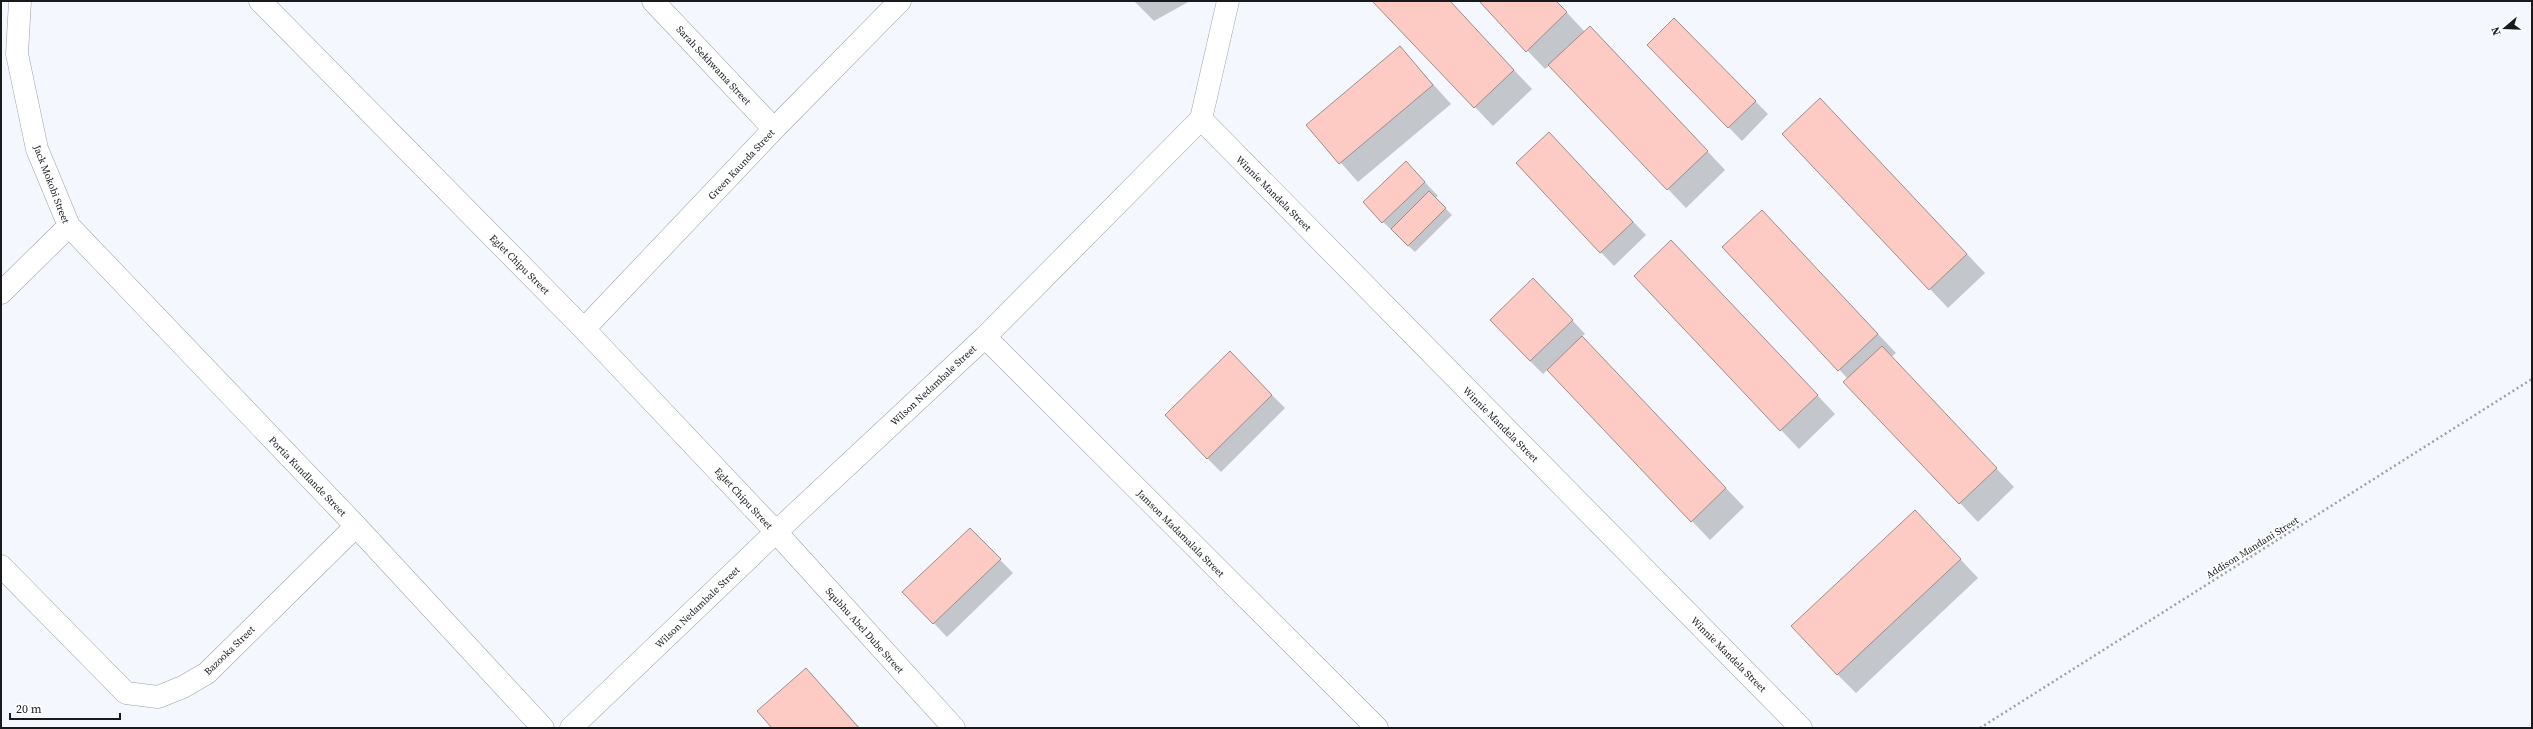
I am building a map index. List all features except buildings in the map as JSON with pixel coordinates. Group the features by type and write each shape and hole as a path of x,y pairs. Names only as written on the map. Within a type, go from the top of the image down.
{"street":[{"name":"Jack Mokobi Street","path":"1,293 69,226 37,149 17,54 20,1"},
{"name":"Eglet Chipu Street","path":"260,1 584,329 776,532"},
{"name":"Sarah Sekhwama Street","path":"653,1 774,129"},
{"name":"Green Kaunda Street","path":"584,329 774,129 900,1"},
{"path":"1201,119 1228,1"},
{"name":"Wilson Nedambale Street","path":"571,728 776,532 985,337 1201,119"},
{"name":"Winnie Mandela Street","path":"1201,119 1801,728"},
{"name":"Portia Kundlande Street","path":"69,226 356,526 543,728"},
{"name":"Jamson Madamalala Street","path":"985,337 1377,728"},
{"name":"Bazooka Street","path":"1,566 126,693 158,697 183,687 207,673 356,526"},
{"name":"Squbhu Abel Dube Street","path":"776,532 954,728"}],"path":[{"name":"Addison Mandani Street","path":"1980,728 2532,379"}]}
